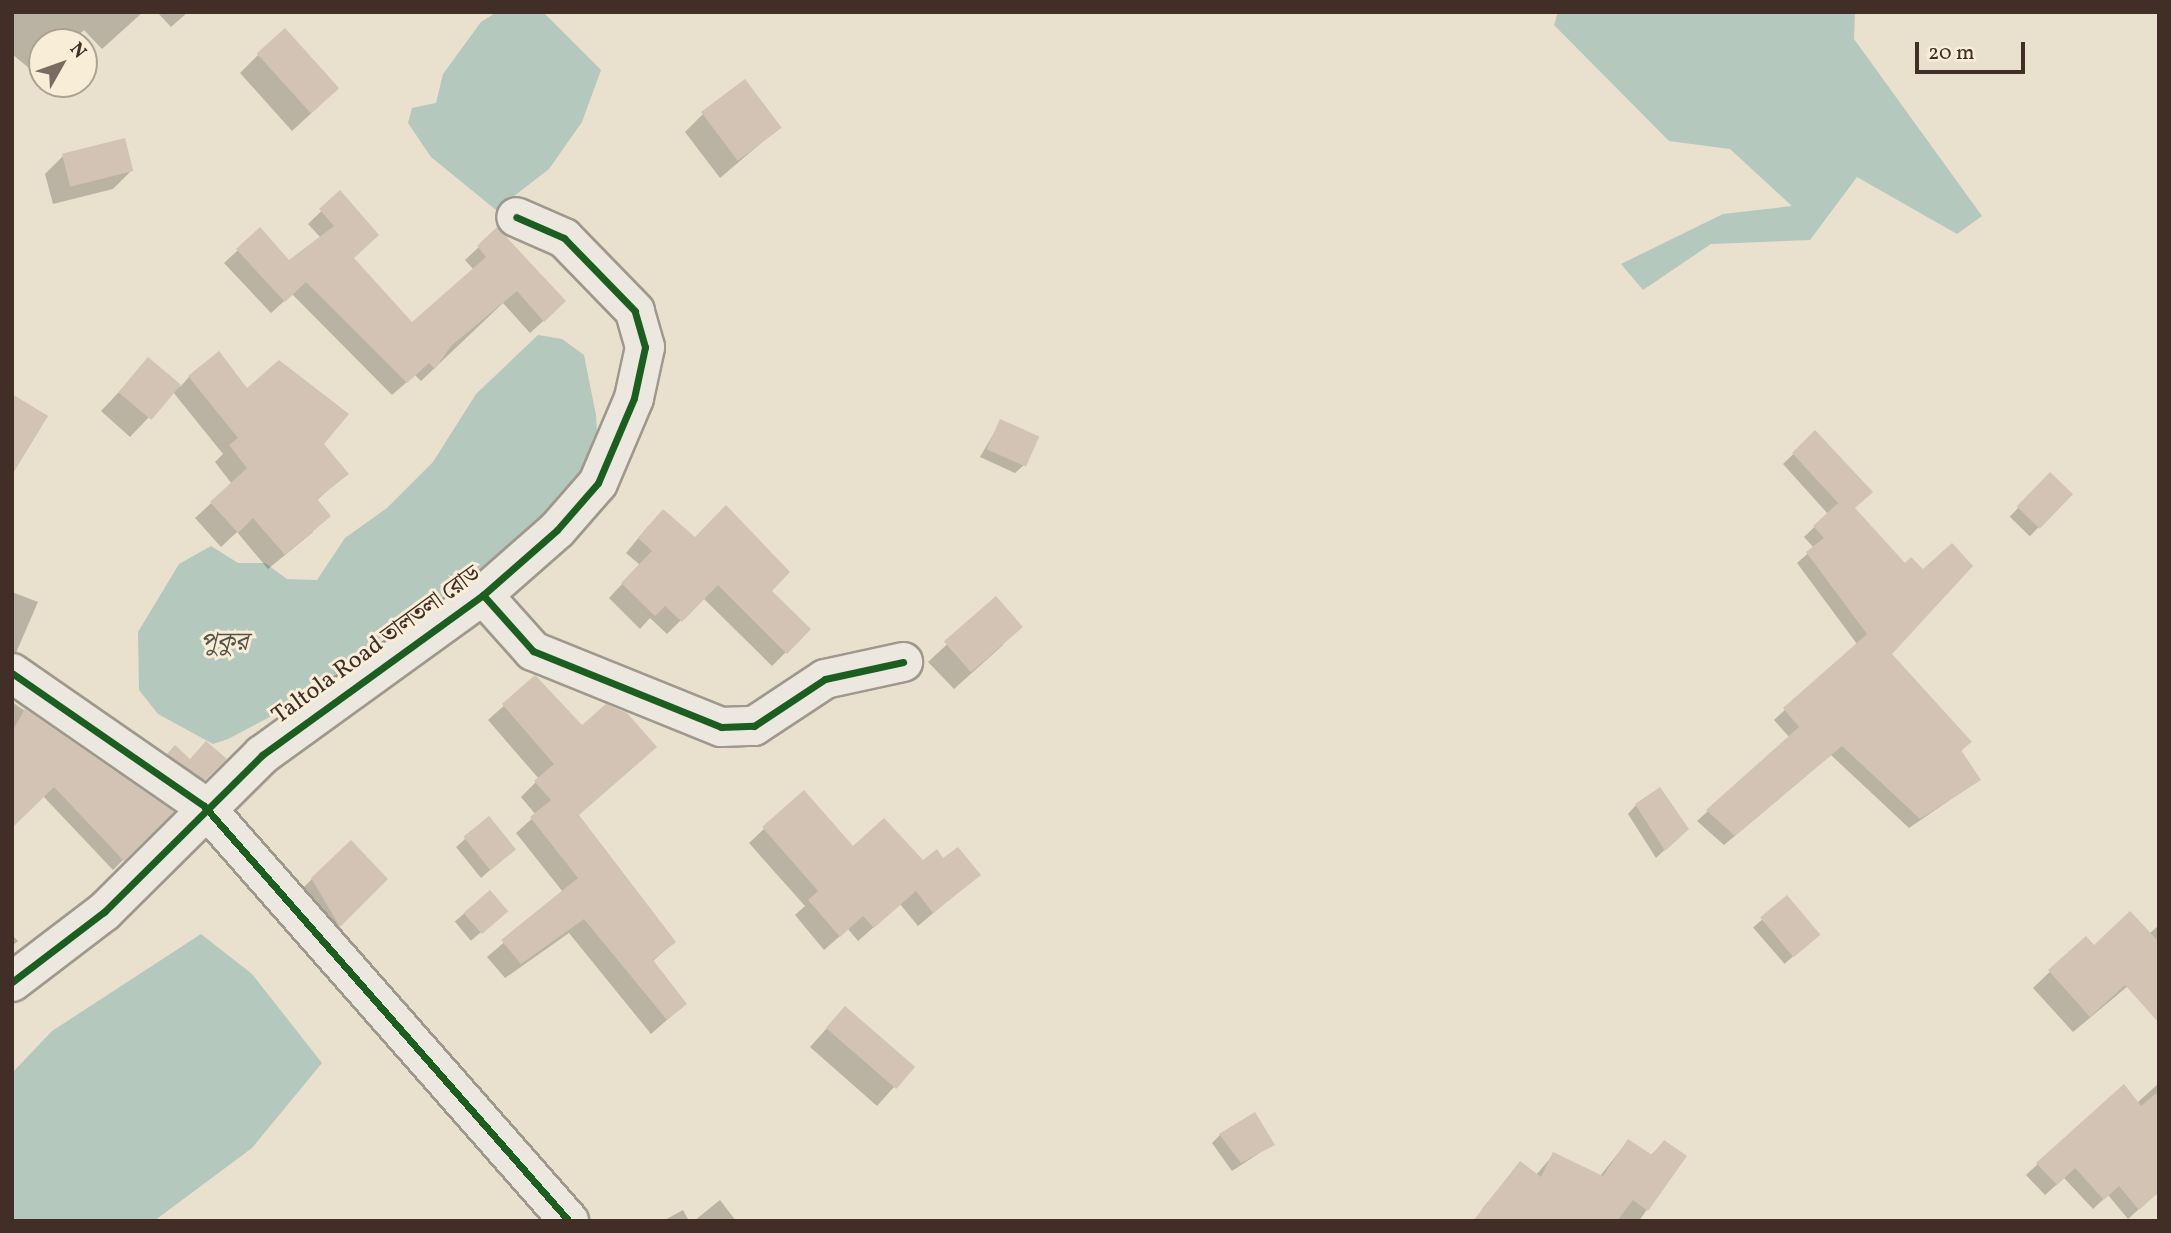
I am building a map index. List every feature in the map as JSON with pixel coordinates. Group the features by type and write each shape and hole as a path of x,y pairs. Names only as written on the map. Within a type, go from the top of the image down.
{"street":[{"name":"Taltola Road তালতলা রোড","path":"12,982 104,912 204,806 297,726 483,595 557,530 598,483 634,398 645,347 635,311 564,238 516,217"},
{"path":"483,595 533,651 721,727 754,726 825,679 903,662"},
{"path":"12,673 204,806 569,1221"}],"water":[{"path":"497,12 543,12 601,70 582,122 549,169 496,210 431,157 408,123 412,108 436,103 443,74 481,22"},
{"path":"1558,12 1855,12 1854,39 1982,216 1957,234 1857,177 1810,240 1711,244 1643,290 1621,264 1723,214 1792,206 1730,149 1669,141 1554,25"},
{"name":"পুকুর","path":"538,335 562,339 584,355 596,415 598,448 562,503 449,603 388,631 329,686 228,739 213,744 158,714 139,690 138,632 179,564 211,546 238,563 265,563 287,579 317,580 345,538 387,508 433,462 476,394"},
{"path":"201,934 252,974 322,1063 252,1148 154,1221 12,1221 12,1073 52,1031"}],"building":[{"path":"285,28 339,88 311,114 257,53"},
{"path":"745,79 782,128 738,161 701,112"},
{"path":"125,138 133,171 70,187 62,154"},
{"path":"340,190 379,235 354,258 412,322 486,257 477,246 497,227 566,301 544,322 517,291 451,346 435,369 429,363 407,383 306,282 285,302 236,249 260,227 289,260 334,226 319,209"},
{"path":"219,351 247,388 279,360 349,414 324,444 349,474 317,499 331,516 285,555 253,518 238,533 210,502 247,468 229,445 238,438 188,376"},
{"path":"148,357 181,385 151,420 118,392"},
{"path":"12,394 48,416 12,475"},
{"path":"1000,419 1039,436 1026,467 987,449"},
{"path":"1815,430 1873,492 1855,508 1905,563 1911,557 1923,569 1952,543 1973,566 1892,654 1972,742 1961,750 1981,780 1920,819 1842,746 1735,836 1706,810 1799,727 1783,708 1867,634 1806,552 1824,538 1813,526 1838,503 1792,453"},
{"path":"2050,472 2073,494 2040,529 2017,507"},
{"path":"726,505 790,572 772,591 811,629 787,654 718,585 682,622 665,606 655,616 621,583 652,551 638,538 663,509 695,537"},
{"path":"996,596 1023,627 971,672 944,641"},
{"path":"535,675 582,725 606,704 627,713 657,747 579,815 676,942 653,960 687,1004 667,1020 584,919 521,964 501,940 578,878 530,817 551,800 534,781 554,764 502,704"},
{"path":"25,709 174,812 124,861 54,787 12,828 12,732"},
{"path":"206,741 227,759 205,780 167,754 175,745 190,759"},
{"path":"1660,787 1689,829 1665,851 1635,804"},
{"path":"804,790 853,846 884,818 923,860 937,849 943,858 958,847 981,875 933,913 916,891 874,928 863,916 840,937 808,900 818,891 762,827"},
{"path":"489,816 516,849 490,870 463,837"},
{"path":"351,840 388,879 340,927 311,878"},
{"path":"490,890 508,911 482,934 464,913"},
{"path":"1787,895 1820,935 1794,957 1760,917"},
{"path":"2130,911 2159,942 2159,1023 2125,985 2090,1017 2048,970 2086,936 2094,945"},
{"path":"845,1006 915,1067 896,1089 826,1028"},
{"path":"2124,1084 2141,1106 2159,1091 2159,1192 2139,1210 2119,1186 2104,1200 2075,1168 2057,1185 2036,1163"},
{"path":"1255,1112 1275,1145 1241,1163 1219,1134"},
{"path":"1628,1139 1652,1155 1664,1140 1687,1156 1648,1211 1633,1200 1617,1221 1473,1221 1520,1161 1541,1177 1553,1152 1603,1176"}],"cycle path":[{"path":"12,982 104,912 262,755 483,595 557,530 598,483 634,398 645,347 635,311 564,238 516,217"},
{"path":"483,595 533,651 721,727 754,726 825,679 903,662"},
{"path":"12,673 204,806 569,1221"}]}
